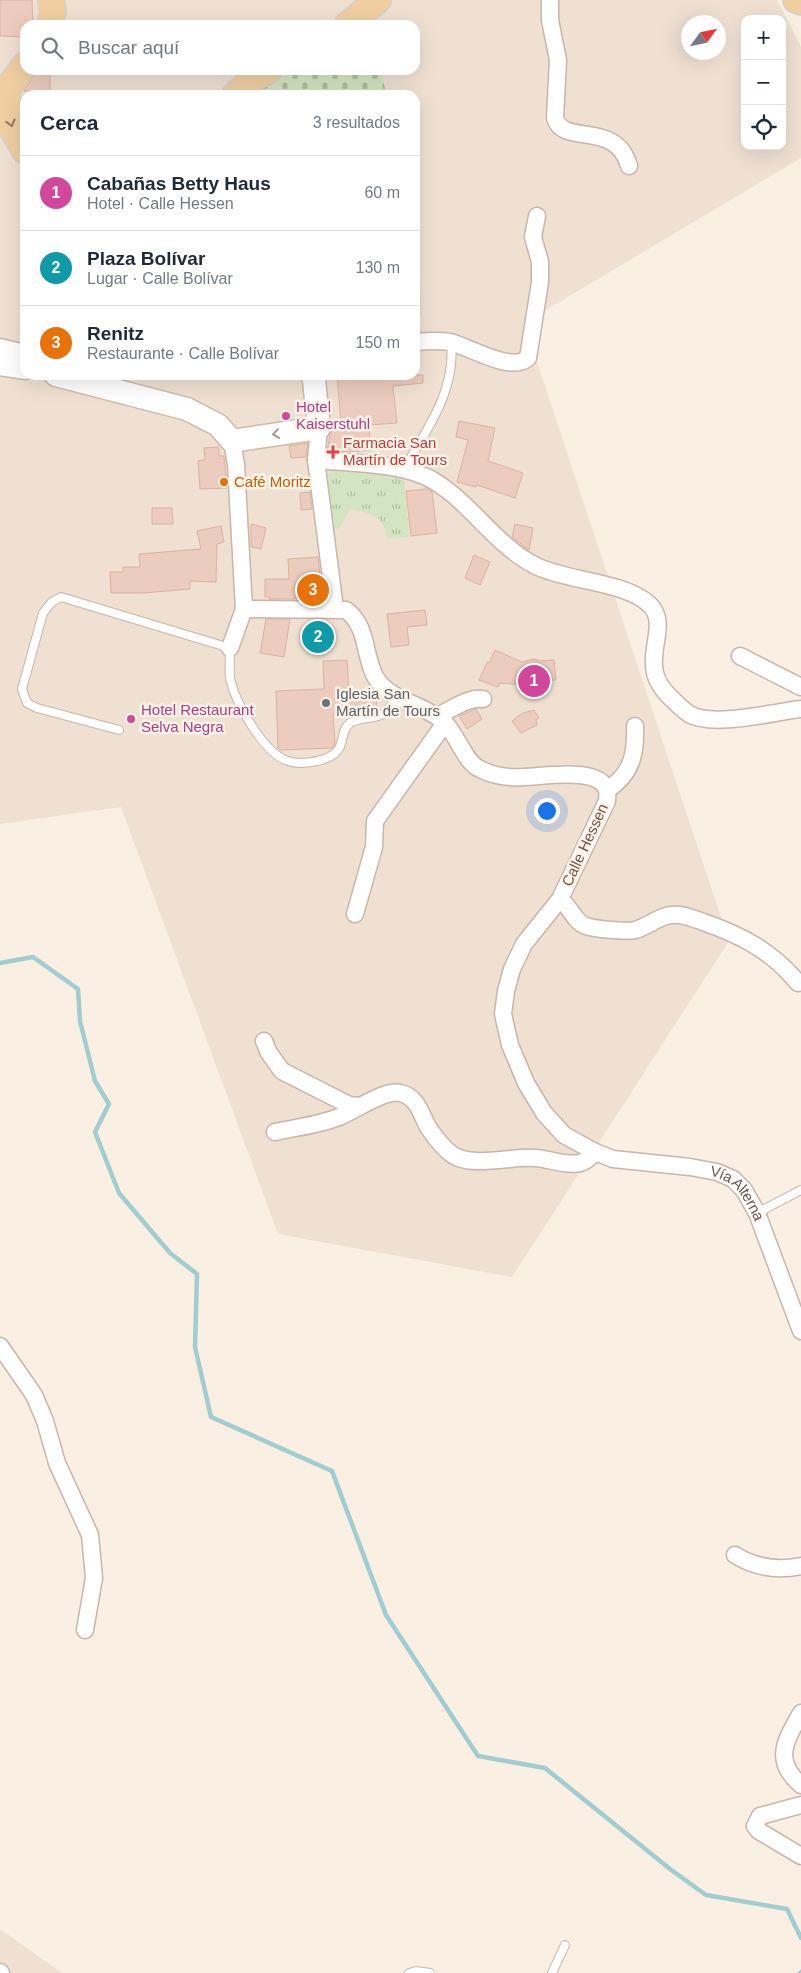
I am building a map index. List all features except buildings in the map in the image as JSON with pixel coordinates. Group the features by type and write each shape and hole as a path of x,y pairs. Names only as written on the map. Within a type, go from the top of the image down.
{"main road":[{"path":"51,0 53,11 51,20"},
{"path":"353,20 378,0"},
{"path":"796,0 801,2"},
{"path":"20,71 3,93 10,126 20,143"},
{"path":"240,90 259,75"}],"street":[{"path":"550,0 550,20 558,60 556,123 566,131 605,138 617,144 629,166"},
{"path":"420,342 436,340 450,342 507,362 523,362 528,358 540,282 540,262 533,237 537,216"},
{"path":"0,347 20,353"},
{"path":"0,364 20,367"},
{"path":"76,380 187,409 218,425 232,441 236,464 244,608 230,648"},
{"path":"244,608 335,609 316,460 319,428 314,380"},
{"path":"232,441 319,428"},
{"path":"316,460 404,469 415,472 436,482 509,548 536,565 569,578 623,590 650,605 657,616 658,622 653,665 655,675 665,692 689,714 705,719 724,720 801,709"},
{"name":"Calle Hessen","path":"335,609 346,610 354,615 360,625 376,678 385,688 397,696 420,706 441,719 477,768 492,775 523,778 555,774 584,776 595,778 604,784 607,790 607,801 560,899 524,944 512,969 506,991 503,1014 513,1053 526,1083 544,1113 564,1135 595,1152"},
{"path":"740,656 801,687"},
{"path":"354,914 374,846 375,821 441,719 469,700 483,699"},
{"path":"607,790 617,784 629,769 634,754 635,726"},
{"path":"560,899 568,905 577,920 588,926 634,931 668,915 684,916 701,921 738,935 763,949 782,965 798,983"},
{"path":"264,1041 269,1054 282,1071 349,1105 360,1106"},
{"path":"275,1132 329,1121 395,1092 407,1095 416,1104 428,1127 453,1155 470,1160 514,1157 536,1158 568,1164 581,1163 591,1158 595,1152"},
{"name":"Vía Alterna","path":"595,1152 614,1159 690,1167 717,1172 733,1179 744,1190 758,1213 801,1331"},
{"path":"0,1346 34,1395 45,1421 57,1464 90,1536 94,1578 85,1630"},
{"path":"736,1555 752,1564 772,1569 801,1566"},
{"path":"801,1712 788,1737 784,1757 785,1765 790,1774 801,1784"},
{"path":"801,1805 760,1816 755,1826 801,1856"}],"lane":[{"path":"404,469 434,418 446,388 451,369 450,342"},
{"path":"119,730 37,708 27,703 22,689 43,612 52,602 61,597 230,648 230,678 236,696 250,722 266,745 288,762 320,760 337,753 342,747 346,727 364,718 382,715 397,696"},
{"path":"758,1213 801,1190"},
{"path":"552,1973 565,1945"},
{"path":"408,1973 416,1971 430,1973"}],"shaded area":[{"path":"0,0 777,0 785,15 741,15 741,150 786,150 786,18 801,47 801,158 524,323 729,941 512,1277 278,1234 121,807 0,824"},
{"path":"0,1929 62,1973 0,1973"}],"green space":[{"path":"262,75 381,75 386,90 242,90"},
{"path":"420,271 422,318 420,317"},
{"path":"334,467 404,478 409,537 387,538 383,524 375,516 350,509 339,529 333,527 326,478"}],"waterway":[{"path":"0,963 33,957 78,989 80,1021 95,1081 109,1104 95,1132 119,1193 170,1253 197,1274 195,1347 211,1417 332,1471 386,1615 478,1756 545,1768 670,1869 706,1895 787,1909 801,1938"}],"place":[{"name":"Hotel Kaiserstuhl","path":"286,416"},
{"name":"Farmacia San Martín de Tours","path":"333,452"},
{"name":"Café Moritz","path":"224,482"},
{"name":"Renitz","path":"313,590"},
{"name":"Plaza Bolívar","path":"318,637"},
{"name":"Cabañas Betty Haus","path":"534,681"},
{"name":"Iglesia San Martín de Tours","path":"326,703"},
{"name":"Hotel Restaurant Selva Negra","path":"131,719"}]}
